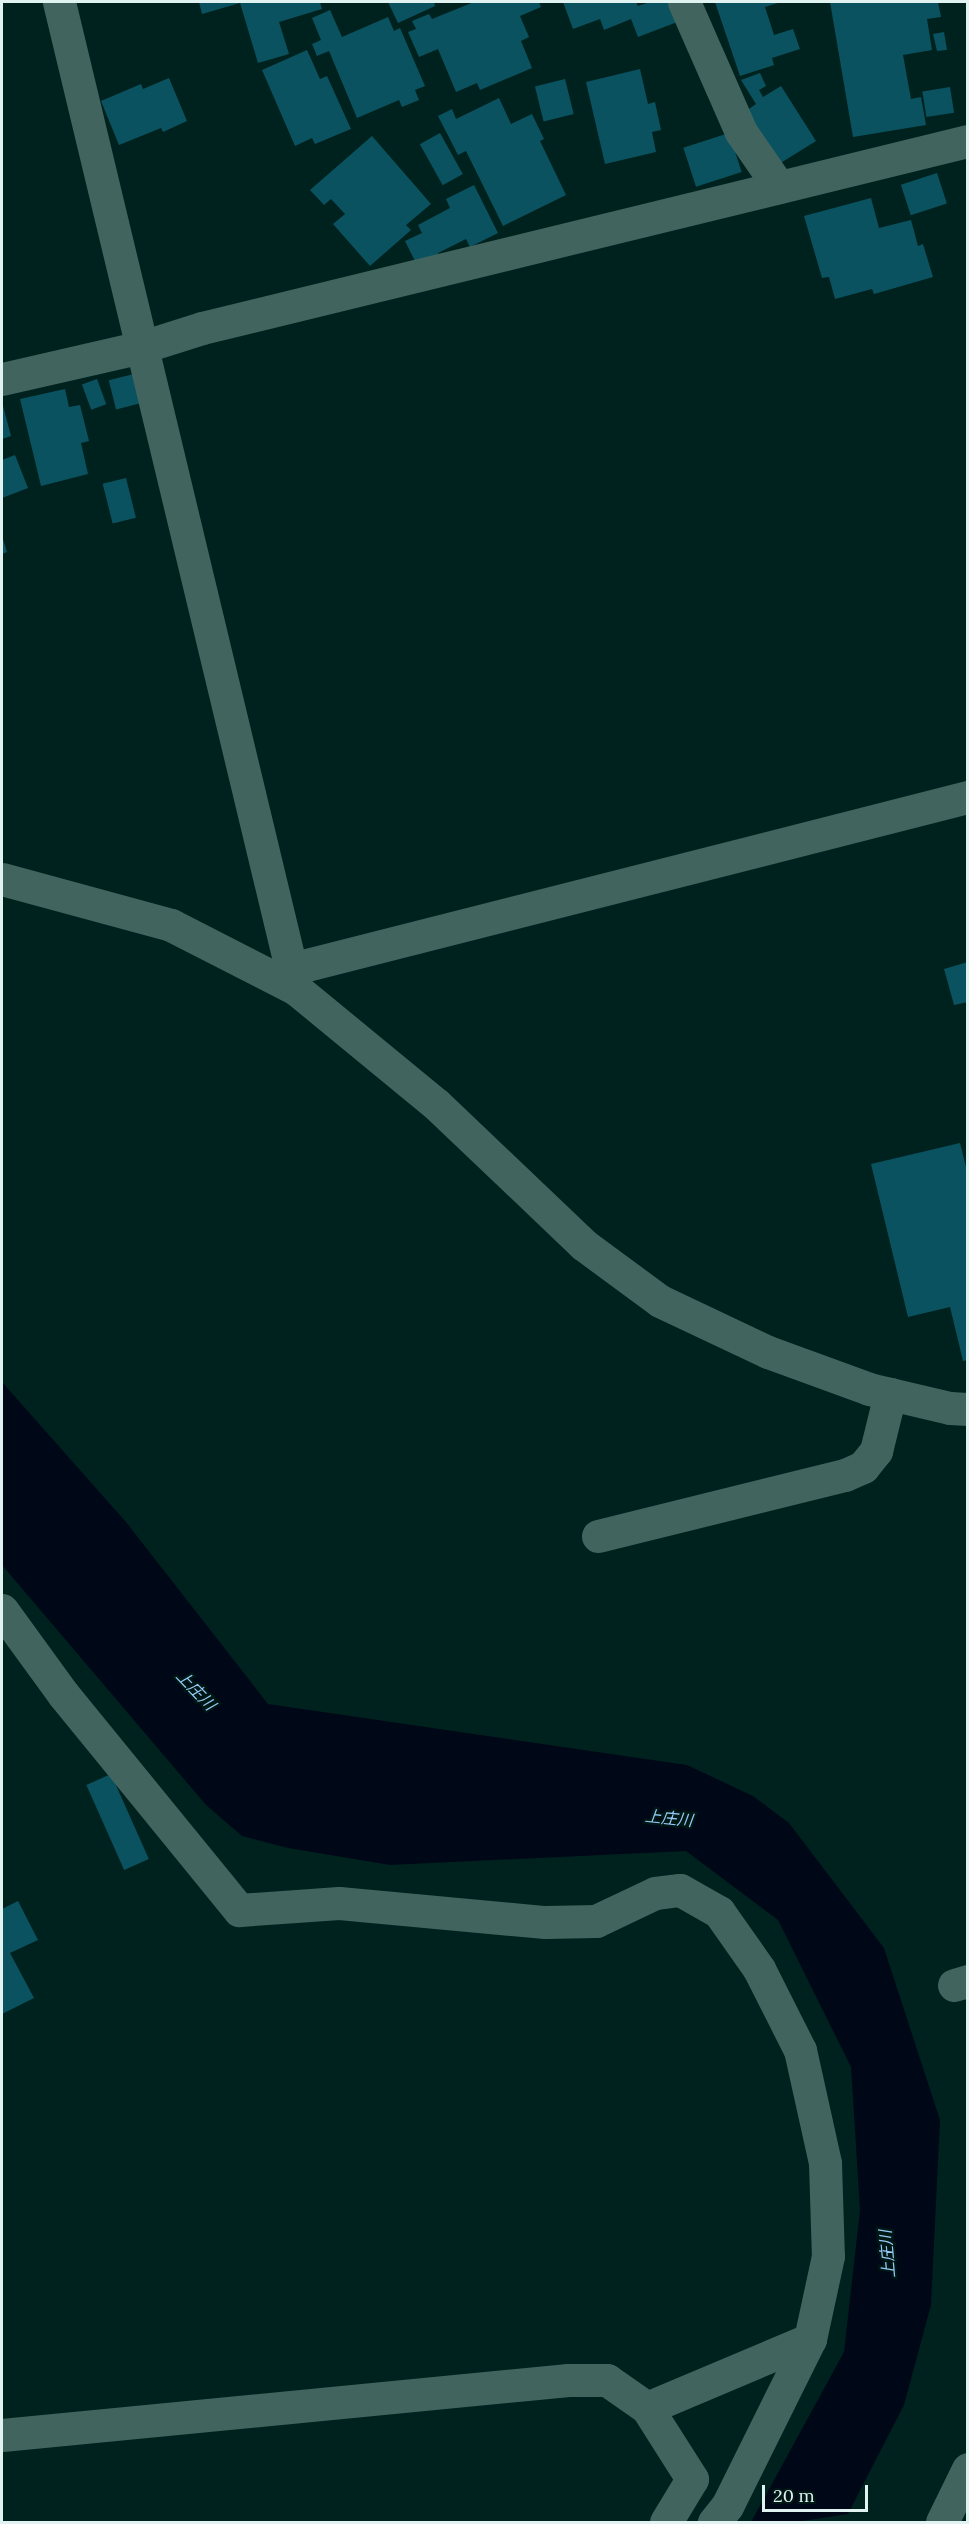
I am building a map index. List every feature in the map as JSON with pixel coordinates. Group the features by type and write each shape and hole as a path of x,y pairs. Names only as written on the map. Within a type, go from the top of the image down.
{"street":[{"path":"59,2 293,979"},
{"path":"684,2 741,132 779,187"},
{"path":"2,379 142,347 202,328 968,141"},
{"path":"293,979 968,797"},
{"path":"2,879 171,925 293,979 436,1104 584,1245 660,1301 768,1352 890,1394 968,1409"},
{"path":"598,1536 845,1475 863,1467 876,1451 890,1394"},
{"path":"2,1610 63,1694 239,1910 339,1903 544,1922 596,1921 655,1893 680,1890 719,1912 759,1969 800,2050 825,2163 828,2256 810,2339 727,2506 714,2523"},
{"path":"647,2408 810,2339"},
{"path":"2,2435 568,2380 607,2380 647,2408 692,2479 666,2523"},
{"path":"942,2523 968,2469"}],"water":[{"name":"上庄川","path":"2,1382 126,1522 268,1704 687,1765 753,1796 789,1823 884,1948 940,2120 931,2305 904,2405 848,2514 796,2522 751,2522 844,2352 860,2210 851,2067 778,1920 686,1851 390,1865 288,1848 242,1836 206,1805 2,1565"}],"building":[{"path":"199,2 320,2 322,9 279,22 289,54 258,63 240,3 202,14"},
{"path":"388,2 434,2 435,6 398,23"},
{"path":"474,2 539,2 541,7 520,16 529,37 521,41 532,68 480,90 477,83 456,92 438,49 419,57 408,32 416,29 412,21 429,14 432,19"},
{"path":"563,2 636,2 638,6 650,2 673,2 680,21 638,37 631,19 604,30 600,19 573,29"},
{"path":"715,2 781,2 765,7 774,35 793,29 800,49 772,58 774,65 740,76"},
{"path":"830,2 938,2 941,17 927,19 932,50 903,55 911,99 921,97 926,125 853,137"},
{"path":"330,10 342,37 388,17 394,31 400,28 425,86 415,90 419,100 402,107 399,100 357,118 329,51 317,56 312,44 321,40 312,18"},
{"path":"944,32 947,50 937,51 933,34"},
{"path":"307,50 320,79 327,76 351,129 315,144 312,138 295,146 262,70"},
{"path":"640,69 648,104 655,102 661,130 652,132 656,152 605,164 586,82"},
{"path":"760,73 766,86 759,90 763,97 781,86 816,141 779,164 746,111 756,104 741,80"},
{"path":"169,78 187,121 163,132 161,128 119,145 101,101 141,84 143,89"},
{"path":"565,79 574,114 544,121 535,86"},
{"path":"950,87 954,113 926,117 922,91"},
{"path":"499,98 511,124 532,114 544,139 540,141 566,195 503,226 466,151 458,155 438,116 452,109 456,119"},
{"path":"440,133 463,174 443,185 420,144"},
{"path":"729,133 742,172 696,187 683,148"},
{"path":"372,136 431,204 406,225 411,230 370,266 333,224 345,214 331,199 324,205 310,190"},
{"path":"937,173 947,203 911,215 901,185"},
{"path":"474,185 498,233 470,247 466,239 438,253 443,262 416,263 405,241 422,233 418,225 450,208 446,199"},
{"path":"871,198 879,228 911,220 918,246 923,244 933,277 874,294 872,289 835,299 829,277 822,278 804,216"},
{"path":"134,374 141,403 116,409 109,380"},
{"path":"97,379 106,404 91,410 82,384"},
{"path":"65,389 69,407 80,405 89,441 81,443 88,474 41,486 20,399"},
{"path":"2,402 11,436 2,439"},
{"path":"15,455 28,488 2,498 2,460"},
{"path":"126,478 136,518 113,524 103,484"},
{"path":"2,536 7,552 2,554"},
{"path":"968,962 968,1002 954,1005 944,969"},
{"path":"960,1143 968,1175 968,1360 963,1361 950,1307 908,1317 871,1164"},
{"path":"111,1774 149,1859 124,1870 86,1785"},
{"path":"18,1901 38,1940 10,1953 34,1998 2,2014 2,1909"}]}
